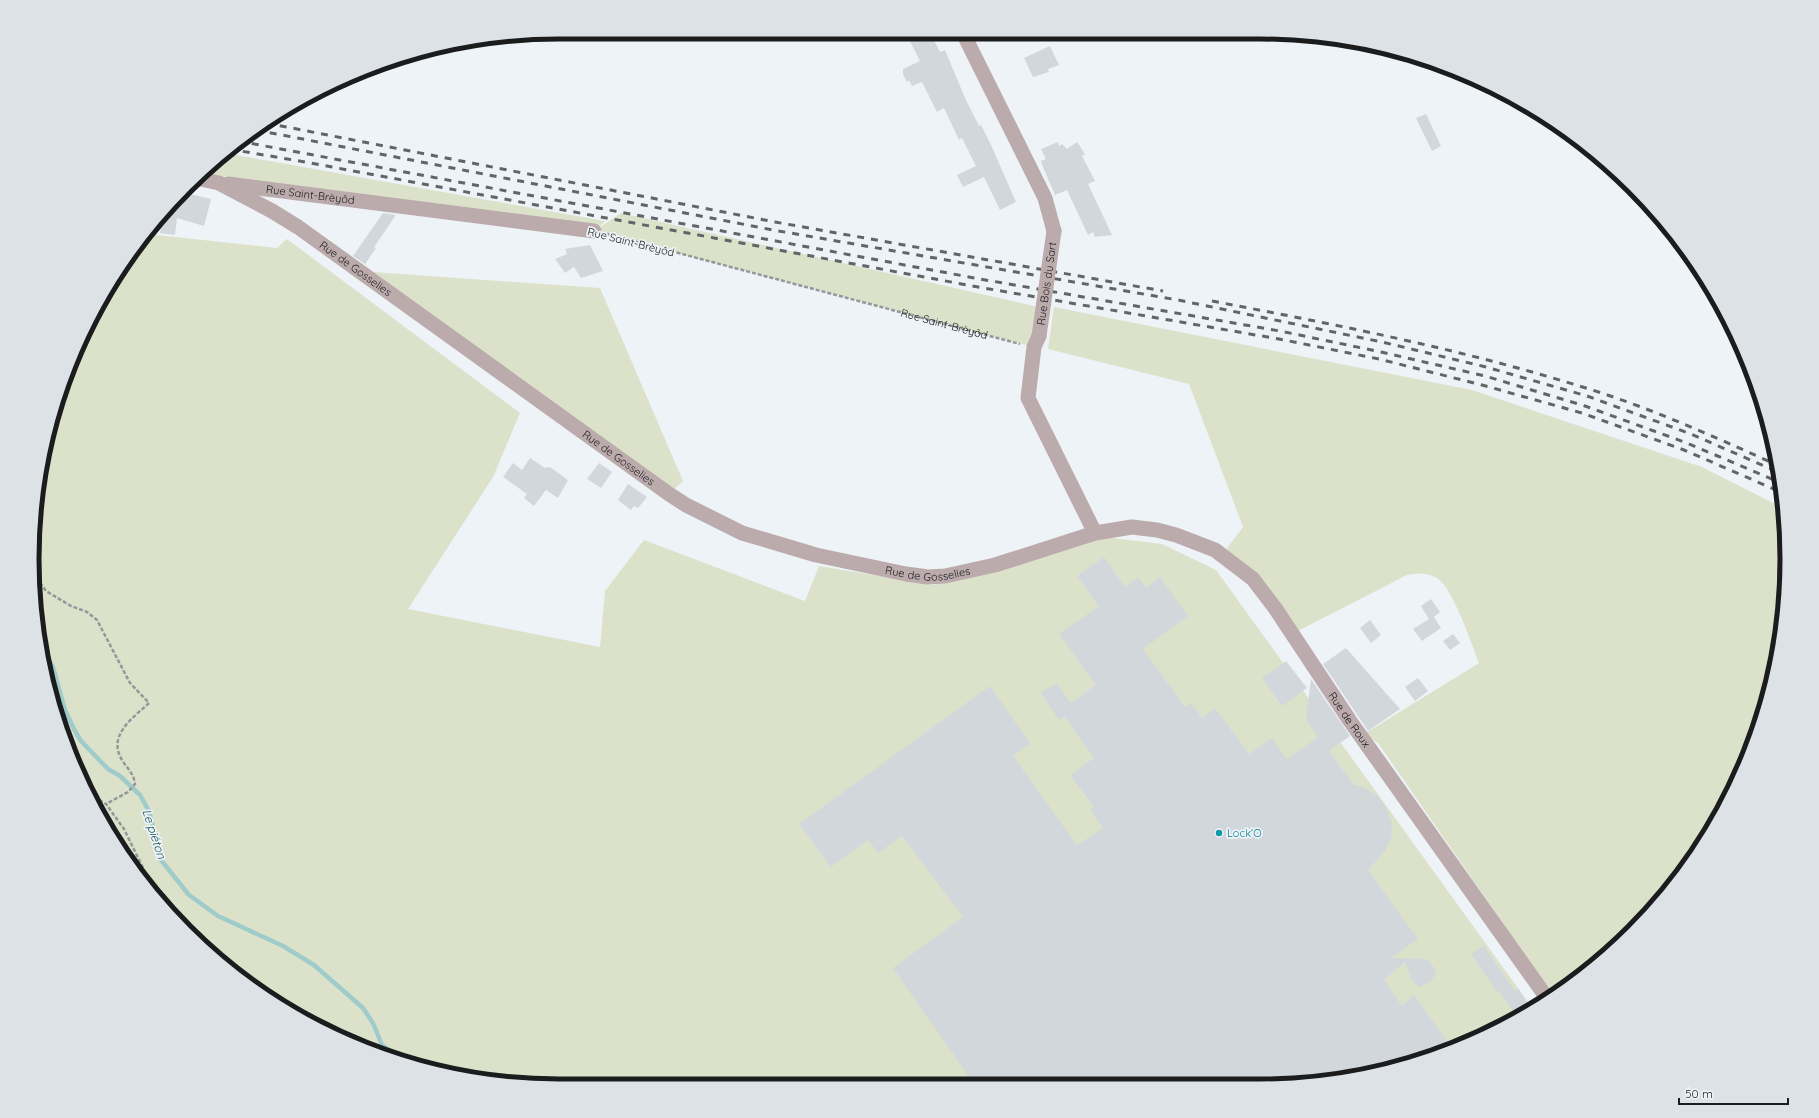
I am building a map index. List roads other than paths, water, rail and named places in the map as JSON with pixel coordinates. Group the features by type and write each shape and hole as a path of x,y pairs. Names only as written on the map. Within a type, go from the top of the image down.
{"street":[{"name":"Rue Bois du Sart","path":"966,39 1045,198 1054,231 1028,398 1094,533"},
{"name":"Rue de Gosselies","path":"203,180 219,183 298,227 686,505 742,534 816,555 906,574 945,576 995,565 1094,533"},
{"name":"Rue Saint-Brèyôd","path":"219,183 594,231"},
{"name":"Rue de Roux","path":"1094,533 1132,527 1157,530 1176,535 1216,550 1253,579 1275,608 1350,721 1544,994"}],"waterway":[{"name":"Le piéton","path":"49,661 53,667 65,710 75,731 81,741 108,769 120,776 140,795 149,811 161,860 189,895 218,916 283,946 314,965 363,1008 373,1023 382,1045 390,1050"}],"railway":[{"path":"274,125 775,222 1163,291"},
{"path":"263,131 773,230 1178,300 1382,342 1486,367 1587,396 1691,434 1772,469"},
{"path":"247,143 980,279 1280,331 1381,352 1485,376 1585,406 1687,443 1774,480"},
{"path":"237,150 978,287 1279,339 1379,359 1482,385 1582,413 1684,450 1776,490"},
{"path":"1212,301 1402,339 1543,375 1637,405 1771,462"}],"place":[{"name":"Lock’O","path":"1219,833"}]}
